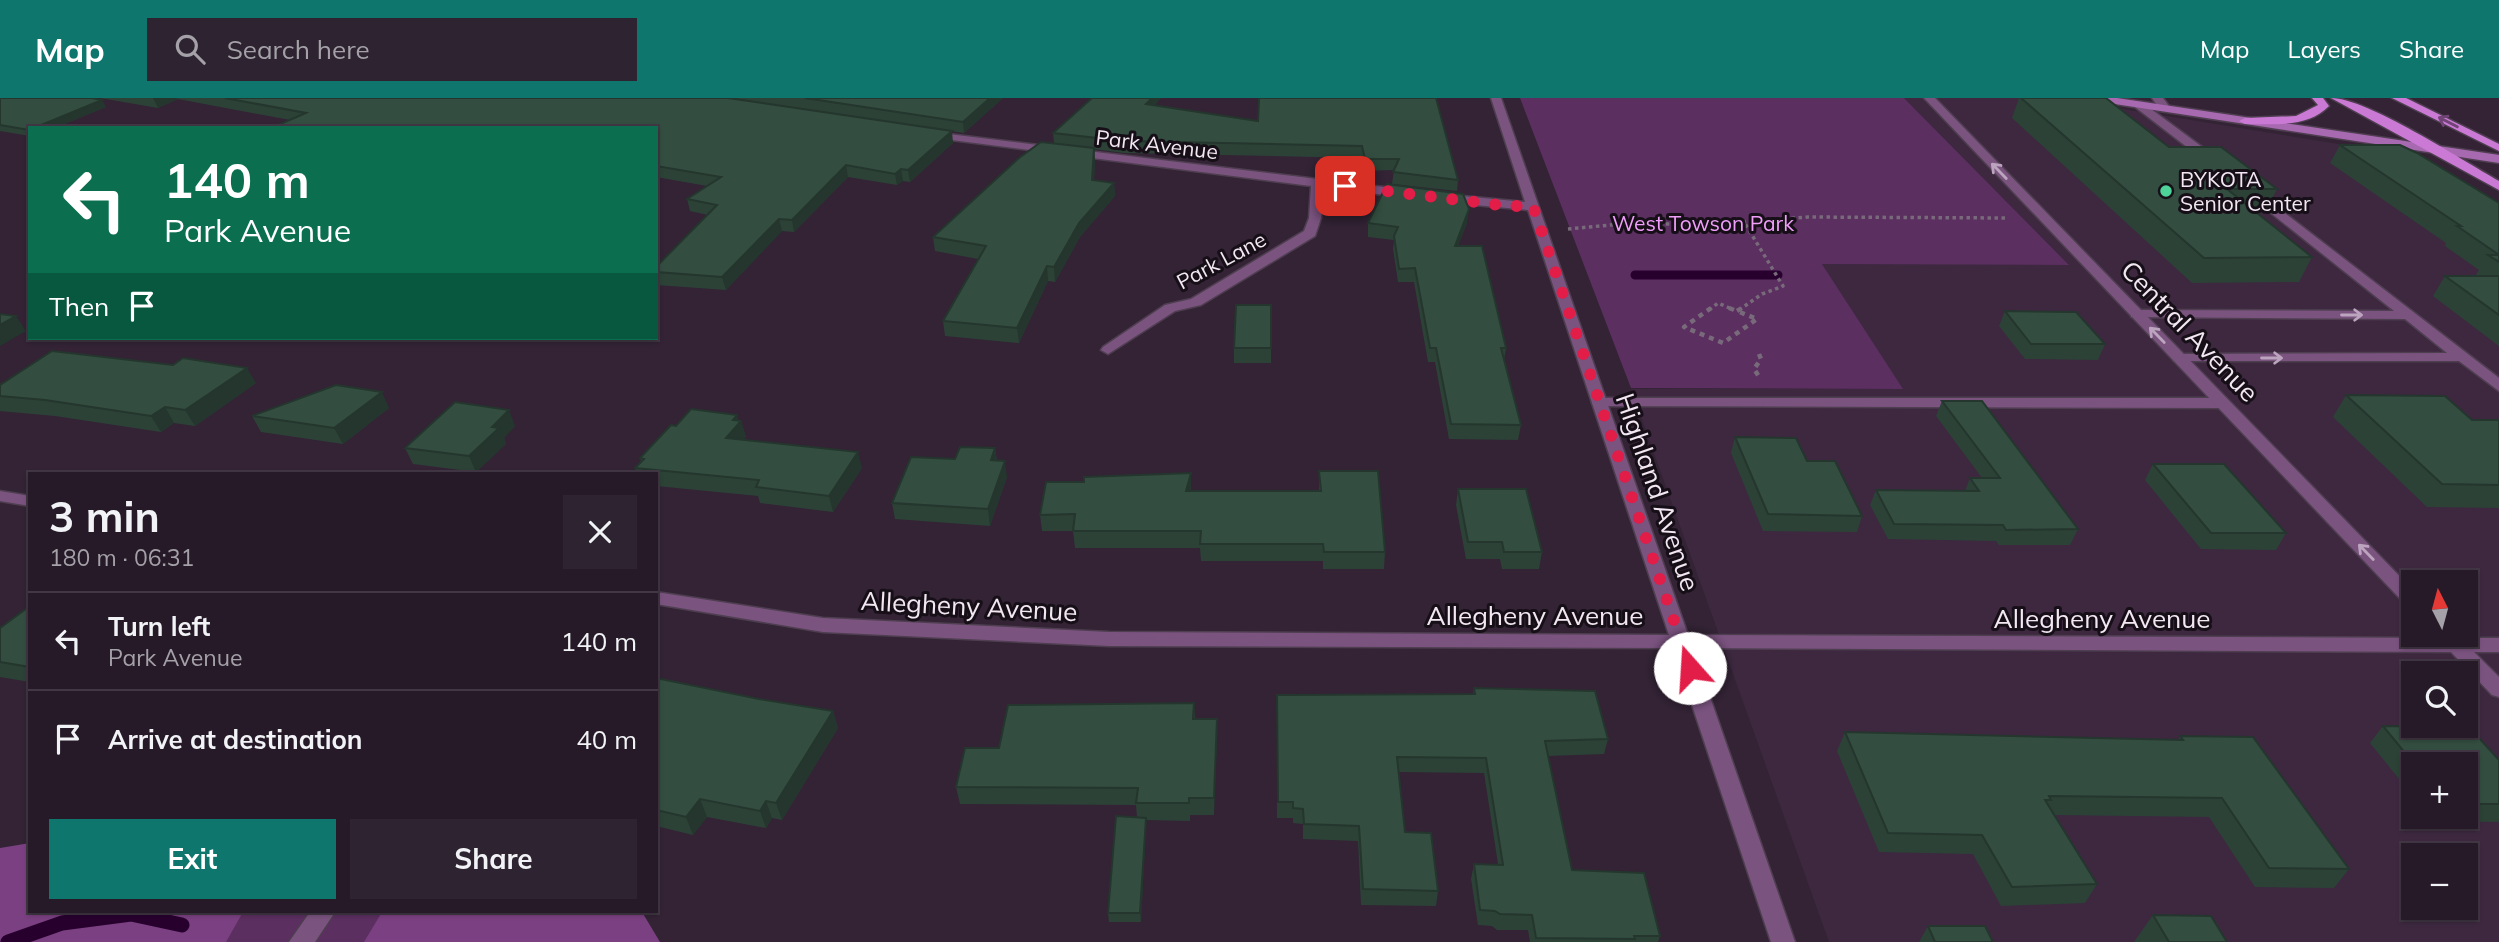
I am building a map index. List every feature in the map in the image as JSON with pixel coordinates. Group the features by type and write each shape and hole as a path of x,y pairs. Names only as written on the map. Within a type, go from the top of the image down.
{"main road":[{"path":"2245,121 2291,120 2309,116 2323,106 2317,98"},
{"path":"2336,98 2437,150 2499,186"},
{"path":"2397,98 2499,148"}],"street":[{"name":"Highland Avenue","path":"1496,98 1783,942"},
{"name":"Central Avenue","path":"1929,98 2401,589"},
{"path":"2095,98 2499,159"},
{"path":"2157,98 2165,108"},
{"path":"2139,105 2219,166"},
{"name":"Park Avenue","path":"915,132 1508,206 1533,206"},
{"name":"Park Lane","path":"1108,350 1170,308 1196,302 1310,233 1315,218 1317,183"},
{"path":"2241,183 2499,386"},
{"path":"2136,314 2411,315"},
{"path":"2179,358 2463,357"},
{"path":"1600,403 2222,403"},
{"path":"0,496 28,501"},
{"name":"Allegheny Avenue","path":"658,598 823,625 971,634 1134,639 1682,643 2401,640"},
{"name":"Allegheny Avenue","path":"2478,643 2499,645"},
{"path":"2459,648 2499,690"},
{"path":"301,942 322,913"}],"path":[{"path":"1564,229 1621,224 1744,222 1808,217 2044,218"},
{"path":"1737,311 1762,294 1783,286 1744,222"},
{"path":"1718,303 1737,311 1757,319 1723,343 1684,327 1718,303"}],"shaded area":[{"path":"1904,98 2055,98 2363,148 2499,214 2499,942 1829,942 1631,389 1902,389 1822,264 2068,264"},
{"path":"28,843 28,913 242,913 226,942 0,942 0,848"},
{"path":"381,913 643,913 660,942 364,942"}],"green space":[{"name":"West Towson Park","path":"1520,98 1904,98 2069,265 1822,264 1903,389 1631,388"},
{"path":"94,913 444,913 420,942 63,942"}],"building":[{"path":"0,98 102,100 39,126 28,126 28,130 0,125"},
{"path":"225,98 728,98 952,131 908,170 901,169 895,174 846,165 792,220 779,219 722,277 658,272 658,265 717,205 687,199 721,177 658,166 658,126 278,125 306,113"},
{"path":"805,98 990,98 963,122"},
{"path":"1092,98 1152,98 1146,104 1258,121 1259,98 1436,98 1458,180 1393,172 1399,159 1365,159 1362,146 1124,141 1053,133"},
{"path":"2021,98 2106,98 2169,147 2221,147 2277,189 2227,189 2312,257 2204,258"},
{"path":"1041,142 1094,148 1092,180 1114,183 1079,223 1054,267 1047,266 1017,328 943,321 986,246 933,237 1019,158"},
{"path":"2340,145 2400,145 2499,203 2499,255 2457,226 2461,226"},
{"path":"1387,184 1463,194 1469,209 1455,246 1482,246 1506,348 1501,348 1521,425 1451,424 1436,348 1430,348 1415,268 1399,269 1394,236 1398,227 1368,223"},
{"path":"2488,255 2499,255 2499,262"},
{"path":"2445,276 2499,276 2499,315"},
{"path":"1236,305 1271,305 1271,348 1234,348"},
{"path":"2005,311 2076,312 2105,344 2031,344"},
{"path":"0,314 16,316 0,325"},
{"path":"52,351 173,365 183,358 247,368 185,410 165,407 151,416 0,396 0,385"},
{"path":"336,385 382,392 334,428 252,416"},
{"path":"2346,395 2445,396 2472,420 2499,420 2499,485 2442,484"},
{"path":"1942,401 1982,401 2078,529 2006,530 2003,525 1894,524 1876,490 1979,491 1970,478 2000,478"},
{"path":"455,402 509,410 492,427 499,428 469,456 405,448"},
{"path":"691,409 737,415 733,420 741,421 726,438 858,452 829,496 756,487 759,480 635,468 644,459 640,458 671,425 676,426"},
{"path":"1735,437 1796,438 1807,461 1835,461 1862,516 1768,514"},
{"path":"960,447 995,448 991,460 1005,461 988,509 892,503 911,457 955,459"},
{"path":"2153,464 2224,464 2286,533 2211,533"},
{"path":"1319,471 1378,471 1385,552 1324,552 1323,544 1200,544 1201,531 1073,531 1075,514 1040,515 1046,482 1084,482 1084,477 1191,473 1186,491 1321,491"},
{"path":"1458,489 1526,489 1542,552 1504,552 1502,542 1468,542"},
{"path":"28,607 28,667 0,662 0,628"},
{"path":"658,678 833,711 776,803 766,801 760,811 700,799 686,817 658,810"},
{"path":"1474,688 1595,691 1608,739 1545,741 1572,870 1644,873 1660,936 1634,936 1635,939 1536,938 1532,915 1480,910 1474,864 1503,865 1486,758 1397,757 1405,832 1431,833 1438,891 1363,889 1359,826 1304,824 1303,809 1293,808 1293,802 1278,802 1277,695 1475,694"},
{"path":"1194,703 1193,719 1217,719 1214,798 1189,798 1189,803 1136,803 1138,788 956,787 965,748 999,748 1008,705"},
{"path":"2383,726 2401,726 2401,738 2478,737 2499,760 2499,804 2478,804 2478,752 2404,752"},
{"path":"1845,732 2183,740 2180,736 2253,737 2349,869 2269,868 2222,798 2049,796 2051,800 2045,800 2097,884 2012,887 1982,835 1888,833"},
{"path":"1116,816 1146,818 1140,913 1108,913"},
{"path":"2153,915 2211,916 2227,942 2169,942"},
{"path":"1928,926 1985,926 1993,942 1935,942"}],"waterway":[{"path":"1635,275 1778,275"},
{"path":"8,942 62,923 131,914 182,925"}],"place":[{"name":"BYKOTA Senior Center","path":"2166,191"}],"route":[{"path":"1345,186 1508,206 1533,206 1690,668"}]}
